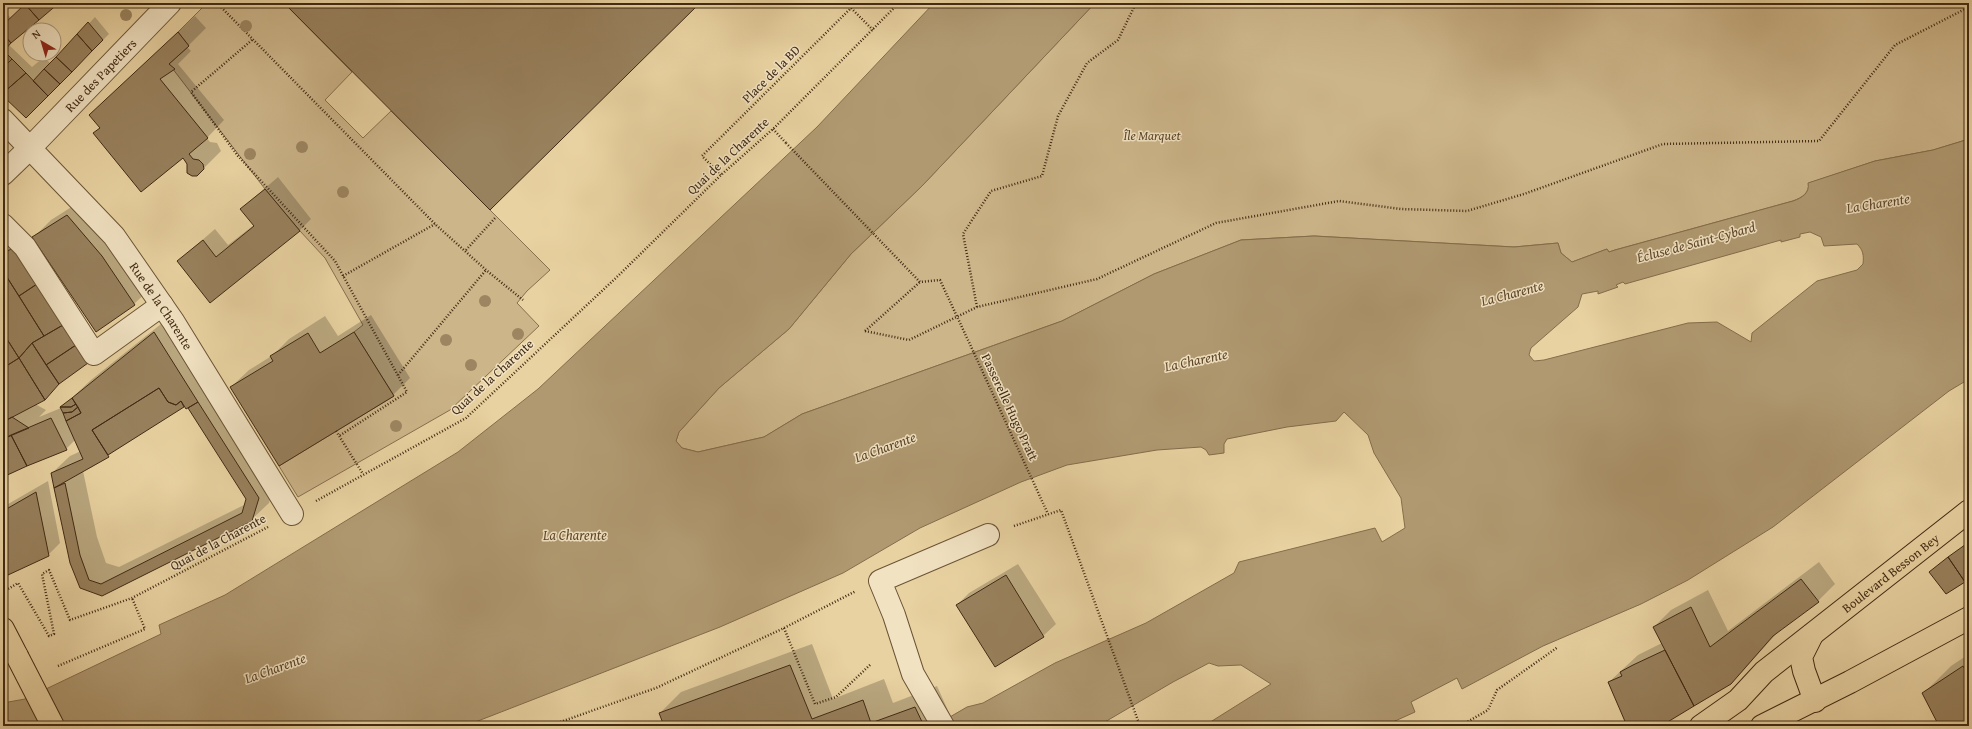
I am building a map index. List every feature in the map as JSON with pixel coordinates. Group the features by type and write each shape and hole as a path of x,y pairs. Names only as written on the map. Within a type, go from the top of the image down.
{"main road":[{"name":"Boulevard Besson Bey","path":"1702,726 1738,700 1764,672 1969,511"},
{"path":"1762,726 1812,691 1969,618"},
{"path":"3,629 53,726"},
{"name":"Boulevard Besson Bey","path":"1812,635 1801,657 1804,671 1812,691"}],"street":[{"name":"Rue des Papetiers","path":"3,174 170,3"},
{"name":"Rue de la Charente","path":"3,120 31,147 114,236 162,305 292,514"},
{"path":"3,225 25,247 94,354 162,305"},
{"path":"943,726 913,674 894,615 880,580 988,535"}],"path":[{"path":"217,3 436,224 486,270 523,300"},
{"name":"Quai de la Charente","path":"3,592 18,583 49,636 54,634 42,574 49,570 70,620 132,598 292,514 466,418 619,275 721,175 773,129 900,3"},
{"path":"977,307 963,234 991,191 1042,176 1058,116 1087,63 1118,40 1136,3"},
{"path":"773,129 920,282 865,331 909,340 977,307 1097,279 1216,223 1339,201 1401,209 1467,211 1524,194 1663,144 1819,141 1894,45 1969,7"},
{"name":"Place de la BD","path":"721,175 702,156 851,8 873,30"},
{"path":"252,40 191,92 238,156 335,261 407,392 339,436"},
{"path":"466,250 496,217"},
{"path":"343,276 436,224"},
{"path":"398,375 486,270"},
{"name":"Passerelle Hugo Pratt","path":"920,282 940,280 1048,514"},
{"path":"336,431 364,474"},
{"path":"988,535 1061,510 1140,726"},
{"path":"552,726 656,688 784,628 846,595 880,580"},
{"path":"58,666 145,629 132,598"},
{"path":"784,628 815,704 836,697 872,664"},
{"path":"1460,726 1488,710 1497,690 1558,647"}],"green space":[{"path":"207,3 284,3 352,72 325,100 363,138 391,111 550,270 527,291 517,303 539,326 450,410 298,497 279,466 394,396 354,332 363,325 325,258 265,189 169,64 189,46 178,32"},
{"name":"Île Marquet","path":"1095,3 1969,3 1969,139 1933,150 1875,161 1809,183 1807,192 1800,198 1793,201 1609,252 1607,249 1572,262 1561,253 1558,243 1514,247 1314,236 1241,240 1154,274 1062,321 802,414 764,437 698,452 682,448 676,441 679,432 719,388 789,329 851,254 922,186"}],"water":[{"name":"La Charente","path":"934,3 1095,3 922,186 851,254 789,329 719,388 679,432 676,441 682,448 698,452 764,437 802,414 1062,321 1154,274 1241,240 1314,236 1514,247 1558,243 1561,253 1572,262 1607,249 1609,252 1793,201 1805,195 1808,190 1808,183 1875,161 1933,150 1969,139 1969,379 1949,391 1773,527 1688,580 1641,604 1543,646 1462,689 1457,678 1411,702 1415,712 1384,726 1204,726 1271,684 1241,665 1218,666 1209,663 1173,682 1098,726 944,726 943,721 967,707 983,703 1055,663 1146,623 1234,573 1239,562 1375,528 1382,542 1405,528 1401,498 1374,453 1368,435 1344,412 1336,421 1287,427 1227,439 1224,444 1224,453 1209,455 1206,450 1201,447 1157,450 1067,465 1021,482 920,528 843,573 720,627 465,726 3,726 3,703 25,699 161,634 159,625 225,595 458,452 538,389 817,127","holes":["1810,232 1821,237 1824,246 1857,244 1863,253 1863,264 1857,270 1817,281 1752,333 1751,342 1717,322 1688,323 1544,360 1534,361 1529,355 1531,348 1578,307 1582,294 1598,291 1598,294 1618,287 1616,285 1623,282 1625,284 1781,240 1781,242 1800,237 1800,234"]}],"building":[{"path":"59,3 39,20 25,4"},
{"path":"284,3 700,3 490,210"},
{"path":"25,4 39,20 37,22 22,22 22,34 11,43 3,34 3,25"},
{"path":"88,22 103,40 92,51 77,34"},
{"path":"178,32 189,46 169,64 175,69 160,79 208,138 189,154 193,159 199,160 203,164 204,169 197,176 192,176 187,173 187,164 183,158 141,192 93,133 100,128 89,115"},
{"path":"3,34 11,43 3,52"},
{"path":"77,34 92,51 72,72 61,62 62,50"},
{"path":"4,51 12,59 3,68 3,52"},
{"path":"12,59 26,73 3,93 3,68"},
{"path":"51,62 61,62 72,72 60,84 44,69"},
{"path":"44,69 60,84 48,96 33,81"},
{"path":"26,73 48,96 26,118 3,96 3,93"},
{"path":"265,189 300,231 210,303 177,261 203,240 216,257 254,226 240,209"},
{"path":"67,215 102,256 135,305 96,332 32,237"},
{"path":"11,249 15,252 37,284 19,296 3,271 3,254"},
{"path":"3,271 44,336 32,343 19,358 3,333 3,310 7,308 3,305"},
{"path":"37,284 63,325 44,336 19,296"},
{"path":"63,325 76,345 46,365 32,343"},
{"path":"154,332 198,402 186,409 181,401 176,405 168,402 159,388 92,430 109,457 54,488 51,473 83,459 66,421 81,413 72,398"},
{"path":"354,332 394,396 279,466 230,387 273,361 270,356 308,333 320,353"},
{"path":"3,333 19,358 3,368"},
{"path":"32,343 59,384 45,400 19,358"},
{"path":"76,345 88,363 59,384 46,365"},
{"path":"19,358 45,400 3,422 3,368"},
{"path":"159,388 168,402 176,405 181,401 184,407 108,455 92,430"},
{"path":"72,398 76,404 71,407 60,407"},
{"path":"198,402 259,498 252,521 102,596 80,588 70,563 54,488 65,483 80,555 89,580 101,584 242,513 246,499 188,408"},
{"path":"76,404 78,407 72,412 63,413 60,407 71,407"},
{"path":"78,407 81,413 66,421 63,413 72,412"},
{"path":"12,417 29,428 3,439 3,422"},
{"path":"51,418 67,450 27,466 11,435"},
{"path":"11,435 27,466 3,477 3,439"},
{"path":"36,492 49,556 8,575 3,566 3,511"},
{"path":"1969,542 1969,580 1965,582 1948,557"},
{"path":"1948,557 1965,582 1946,594 1929,572"},
{"path":"1006,575 1044,637 995,667 956,605"},
{"path":"1801,579 1819,602 1773,636 1731,684 1694,706 1653,627 1691,607 1710,647"},
{"path":"1665,650 1694,706 1661,726 1627,726 1608,682 1622,676 1620,672"},
{"path":"790,665 812,719 863,700 871,723 915,707 924,726 664,726 659,713"},
{"path":"1963,666 1969,676 1969,726 1939,726 1922,693"}],"water label":[{"name":"Écluse de Saint-Cybard","path":"1696,242"}]}
